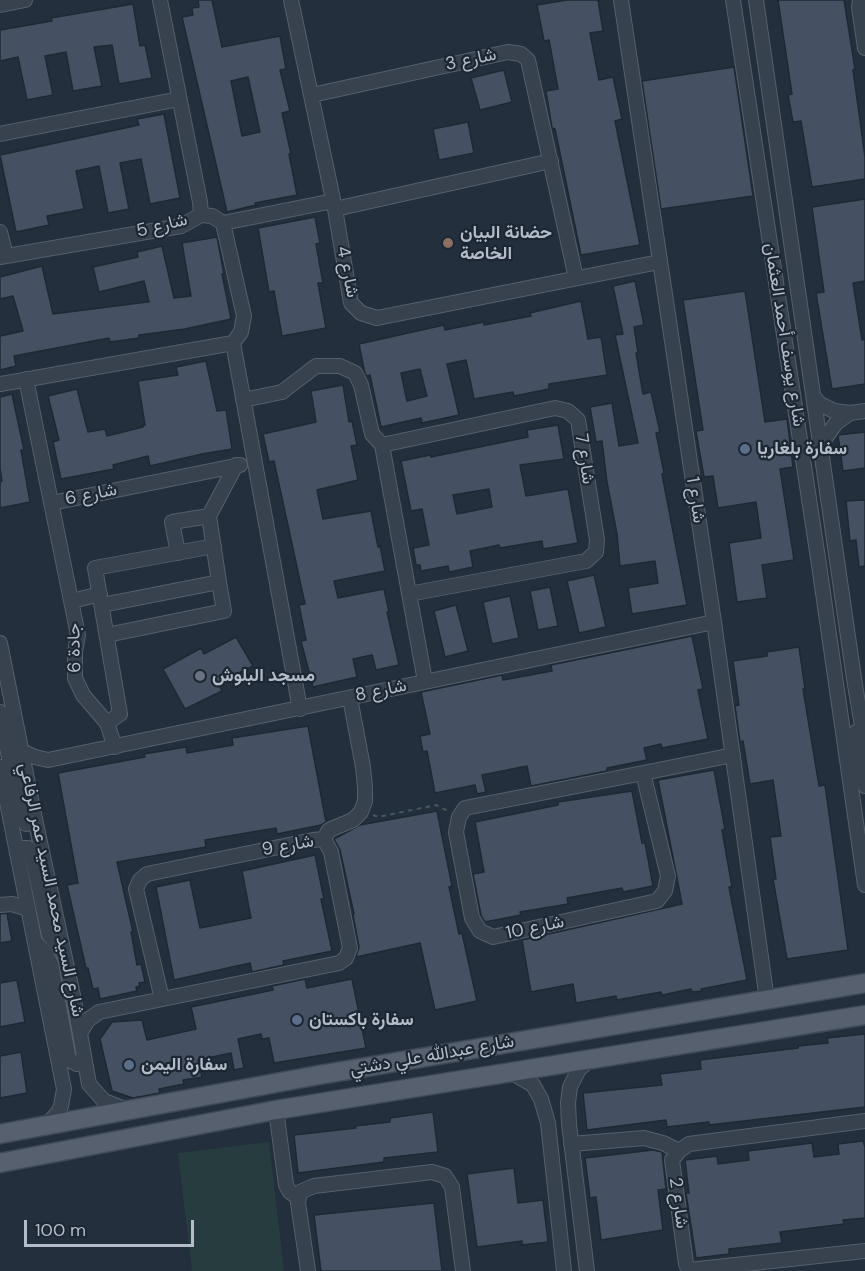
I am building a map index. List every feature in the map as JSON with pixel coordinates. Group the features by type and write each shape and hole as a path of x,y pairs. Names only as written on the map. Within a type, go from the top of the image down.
{"main road":[{"name":"شارع عبدالله علي دشتي","path":"0,1134 319,1075 767,1000 862,981"},
{"name":"شارع عبدالله علي دشتي","path":"0,1163 354,1096 865,1015"},
{"path":"354,1096 348,1091 349,1080 386,1064"},
{"path":"276,1110 281,1102 289,1097 324,1088 326,1080 319,1075"}],"street":[{"path":"0,5 26,0"},
{"name":"شارع 5","path":"0,232 3,257 181,226 201,215 160,0"},
{"name":"شارع 4","path":"291,0 334,205 351,303 361,313 377,318 659,262"},
{"name":"شارع 1","path":"621,0 714,622 767,1000"},
{"name":"شارع يوسف أحمد العثمان","path":"733,0 862,842 865,885"},
{"name":"شارع يوسف أحمد العثمان","path":"756,0 865,743"},
{"path":"860,0 859,8 865,48"},
{"name":"شارع 3","path":"312,95 508,52 520,54 528,60 576,278"},
{"path":"0,134 179,99"},
{"path":"201,215 212,216 223,223 334,205 551,161"},
{"path":"0,384 233,343 241,332 244,316 223,223"},
{"path":"233,343 300,709"},
{"path":"243,400 282,392 316,366 340,366 355,373 361,386 372,434 382,445 425,681"},
{"name":"شارع 6","path":"26,379 52,502 254,462"},
{"path":"815,398 820,404 834,411 850,413 865,411"},
{"name":"شارع 7","path":"382,445 555,408 568,411 578,420 597,540 596,552 586,561 409,594"},
{"path":"821,444 836,423 850,413"},
{"path":"106,635 224,610 209,516 236,465"},
{"name":"جادة 6","path":"52,502 78,635 75,652 75,678 83,694 107,723 115,747"},
{"path":"178,553 172,522 209,516"},
{"path":"107,723 120,714 95,568 214,546"},
{"path":"818,558 828,576 844,691 851,691 855,685"},
{"path":"72,601 101,600 219,582"},
{"name":"شارع 8","path":"48,760 714,622"},
{"name":"شارع السيد محمد السيد عمر الرفاعي","path":"0,643 74,1000 89,1084 99,1097 111,1105 133,1109"},
{"path":"324,839 329,830 352,820 361,812 364,801 365,787 350,698"},
{"path":"0,711 21,818 23,822 30,824 35,819"},
{"path":"842,719 848,716 855,722 865,786"},
{"path":"22,751 48,760 29,784"},
{"path":"459,816 465,808 733,755"},
{"name":"شارع السيد محمد السيد عمر الرفاعي","path":"0,767 64,1089 61,1106 46,1125"},
{"name":"شارع 10","path":"459,816 456,832 472,918 480,931 493,937 657,901 665,891 668,876 643,773"},
{"name":"شارع 9","path":"99,1012 339,963 346,958 350,948 331,852 324,839 147,874 140,880 136,889 162,999"},
{"path":"17,854 22,848 31,851 49,934 63,951"},
{"path":"3,904 16,897 23,889"},
{"path":"3,904 28,909"},
{"path":"36,943 45,952 51,964 69,1060 77,1064 84,1055"},
{"path":"74,1000 99,1012"},
{"path":"80,1033 87,1020 99,1012"},
{"path":"587,1271 569,1124 570,1087 579,1069 593,1058"},
{"path":"509,1071 533,1085 541,1099 548,1123 564,1271"},
{"path":"276,1110 286,1185 299,1198"},
{"path":"548,1123 559,1116 569,1124"},
{"name":"شارع 2","path":"865,1121 689,1144 679,1150 672,1160 686,1264 689,1270 865,1251"},
{"path":"571,1144 644,1138 679,1150"},
{"path":"308,1271 298,1203 300,1192 314,1186 432,1172 446,1176 452,1187 463,1271"}],"path":[{"path":"361,812 378,817 436,805 459,816"}],"green space":[{"path":"269,1142 284,1271 192,1271 178,1153"}],"building":[{"path":"198,0 212,0 222,47 280,36 286,69 280,70 290,111 282,113 297,195 255,203 256,205 227,212 182,17 193,15 192,8 199,7","holes":["248,77 260,132 242,136 231,81"]},
{"path":"567,0 598,0 603,31 590,33 599,80 613,77 622,119 615,121 640,245 581,255 555,129 552,128 546,91 558,89 549,40 544,41 537,5"},
{"path":"778,0 844,0 855,69 853,70 865,157 865,179 812,187 801,121 793,122 788,95 792,94"},
{"path":"133,4 140,46 145,45 152,78 119,84 112,45 94,47 102,86 73,91 66,52 45,56 53,95 27,100 18,57 0,61 0,30 52,21 51,18"},
{"path":"734,67 753,196 661,209 642,81"},
{"path":"504,70 512,102 480,110 471,78"},
{"path":"164,114 180,198 150,204 141,159 120,163 129,209 108,213 99,166 76,171 84,209 47,216 49,225 16,232 0,155 139,125 137,119"},
{"path":"468,122 474,153 439,160 433,129"},
{"path":"865,199 865,281 853,283 862,340 865,339 865,384 832,389 816,293 824,292 812,207"},
{"path":"315,217 320,243 316,244 323,283 318,283 326,328 282,336 274,291 269,292 258,228"},
{"path":"217,237 231,319 185,329 139,335 139,338 110,342 109,338 14,356 16,366 0,370 0,336 23,331 13,296 0,299 0,277 42,266 53,314 149,302 144,281 99,292 93,267 138,257 137,252 162,246 174,298 191,296 182,243"},
{"path":"635,281 644,325 634,327 638,353 636,353 643,394 651,392 660,432 656,433 664,473 662,474 687,605 632,614 628,588 658,583 655,561 620,566 602,441 596,442 590,407 612,403 619,446 638,443 615,335 623,334 613,286"},
{"path":"745,291 765,422 787,419 793,467 780,469 794,560 762,565 767,598 737,602 729,543 761,538 756,502 718,508 713,476 704,477 696,431 703,430 683,300"},
{"path":"581,301 588,339 601,337 607,375 549,384 549,389 514,396 513,392 474,399 466,360 447,364 459,415 422,423 421,418 381,427 370,375 365,374 359,344 444,325 445,330 484,322 484,325 531,316 530,313","holes":["420,369 427,396 407,401 401,373"]},
{"path":"206,361 217,411 226,410 232,449 150,466 148,456 113,465 114,469 61,479 53,442 59,440 48,396 77,389 88,432 105,429 107,436 145,425 138,381 178,375 176,367"},
{"path":"343,385 349,422 352,421 357,445 351,446 358,480 317,490 323,519 371,511 385,571 334,581 338,598 384,589 399,665 376,670 372,655 353,659 357,677 313,687 301,641 306,640 299,605 305,604 274,461 269,462 263,434 316,422 311,391"},
{"path":"12,394 24,450 21,450 30,502 0,508 0,482 2,481 0,397"},
{"path":"558,425 564,459 520,465 526,496 568,489 578,543 543,549 542,541 500,548 499,545 470,551 473,567 449,572 448,566 421,571 420,565 416,565 413,548 429,545 422,509 411,511 401,461 528,437 527,430","holes":["489,489 492,507 457,514 453,495"]},
{"path":"865,432 865,468 843,471 838,435"},
{"path":"865,500 865,566 859,567 856,540 850,541 846,501"},
{"path":"594,575 606,627 579,633 567,581"},
{"path":"550,587 558,626 538,630 530,591"},
{"path":"510,596 519,638 492,644 483,602"},
{"path":"456,605 468,651 445,657 434,611"},
{"path":"692,636 703,689 698,690 708,739 662,748 661,744 644,748 647,760 607,768 607,771 531,786 527,766 482,775 486,792 477,794 475,785 435,793 427,751 423,752 420,736 430,734 421,692 502,675 503,680 552,671 551,665"},
{"name":"مسجد البلوش","path":"236,637 253,666 218,683 222,691 185,709 163,669 201,648 204,654"},
{"path":"799,647 805,689 803,689 819,786 825,785 848,950 787,959 773,879 776,879 770,837 781,836 773,780 750,784 743,741 740,742 735,706 739,705 733,661 767,656 767,652"},
{"path":"308,726 326,822 277,834 276,828 205,840 206,847 117,862 133,932 131,932 137,965 141,964 145,982 139,983 140,986 136,987 137,991 100,999 98,988 93,989 88,968 86,968 67,885 78,883 58,773 186,747 187,753 233,745 232,738"},
{"path":"714,770 725,829 722,830 732,887 729,887 747,980 701,989 702,991 692,992 691,989 662,995 661,992 617,1000 616,996 576,1003 573,984 531,992 522,940 682,904 658,780"},
{"path":"632,791 653,886 623,892 622,888 567,898 568,904 520,912 521,915 485,922 481,915 473,874 484,872 475,822 558,805 558,802"},
{"path":"437,811 452,886 449,887 477,1001 435,1010 420,943 356,957 359,947 354,914 340,850 334,839 360,825"},
{"path":"315,855 332,951 283,961 284,965 252,972 250,963 174,980 156,887 190,880 200,928 251,918 242,871"},
{"path":"7,913 12,941 0,943 0,914"},
{"path":"305,979 307,988 352,979 366,1048 274,1063 269,1038 262,1039 261,1034 238,1039 244,1068 234,1070 231,1053 198,1060 202,1077 183,1080 184,1084 159,1089 160,1093 133,1098 112,1091 100,1039 112,1022 142,1020 147,1040 196,1029 191,1007 273,990 272,986"},
{"path":"17,980 25,1022 0,1027 0,983"},
{"path":"865,1034 865,1107 709,1125 709,1122 667,1127 666,1120 587,1130 583,1093 662,1085 660,1074 701,1069 700,1060 798,1048 798,1046 828,1043 827,1038"},
{"path":"21,1052 27,1093 0,1098 0,1056"},
{"path":"433,1112 438,1152 384,1158 384,1162 298,1173 294,1135 356,1128 355,1126 390,1122 390,1118"},
{"path":"863,1141 865,1147 865,1218 843,1220 844,1224 780,1232 782,1243 729,1249 729,1254 696,1258 686,1193 689,1193 685,1160 717,1156 718,1164 749,1160 748,1151 812,1143 814,1157 839,1154 838,1144"},
{"path":"653,1150 662,1152 666,1189 658,1190 663,1230 601,1240 596,1197 590,1198 585,1158"},
{"path":"514,1168 518,1203 543,1200 548,1242 522,1245 522,1241 477,1247 467,1174"},
{"path":"434,1203 442,1271 321,1271 314,1215"}],"place":[{"name":"حضانة البيان الخاصة","path":"448,243"},
{"name":"سفارة بلغاريا","path":"745,449"},
{"name":"مسجد البلوش","path":"200,676"},
{"name":"سفارة باكستان","path":"297,1020"},
{"name":"سفارة اليمن","path":"129,1065"}]}
